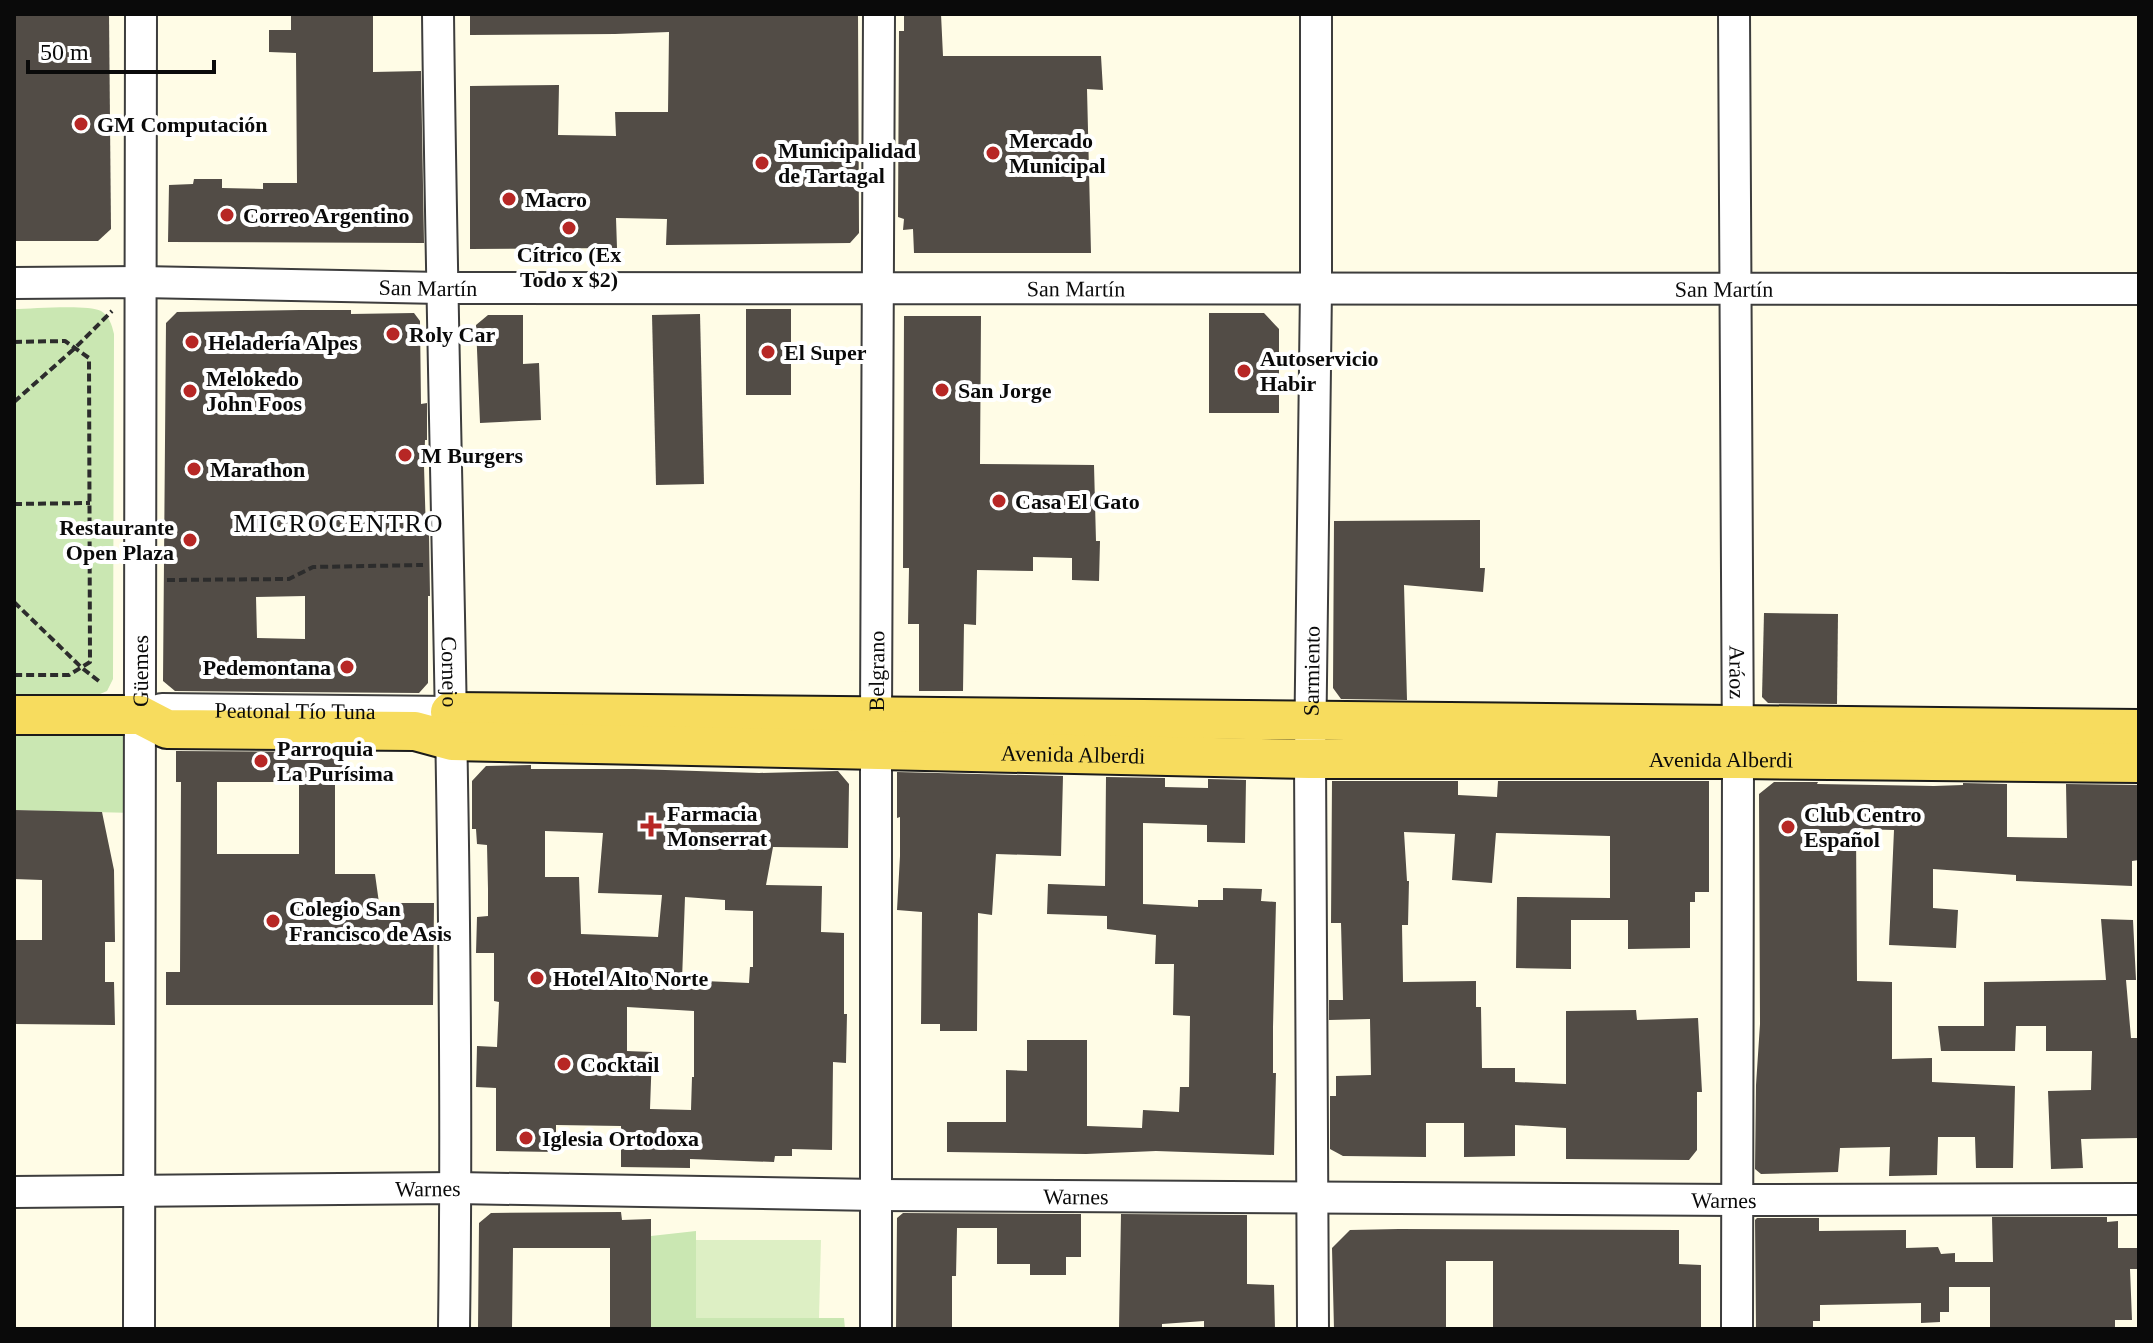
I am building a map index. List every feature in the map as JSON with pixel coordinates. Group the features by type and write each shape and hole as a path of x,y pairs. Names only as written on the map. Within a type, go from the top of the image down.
{"main road":[{"name":"Avenida Alberdi","path":"14,715 140,715 167,729 415,731 451,726 876,734 1310,759 2139,729"},
{"name":"Avenida Alberdi","path":"876,734 1310,721 2139,763"}],"street":[{"name":"Güemes","path":"139,1329 141,14"},
{"name":"Cornejo","path":"438,14 451,726 456,1188 454,1329"},
{"name":"Belgrano","path":"876,1329 879,14"},
{"name":"Sarmiento","path":"1313,1329 1310,721 1316,14"},
{"name":"Aráoz","path":"1734,14 1737,1329"},
{"name":"San Martín","path":"14,283 141,282 441,288 2139,289"},
{"name":"Warnes","path":"14,1192 456,1188 877,1195 2139,1199"}],"path":[{"path":"14,402 75,348 141,282"},
{"path":"14,342 65,341 89,358 90,503 90,662 69,675 14,675"},
{"path":"14,504 90,503"},
{"path":"140,580 289,579 313,567 447,564"},
{"path":"14,602 82,668 140,715"}],"green space":[{"path":"14,309 94,309 106,315 114,334 113,679 107,691 93,697 14,695"},
{"path":"14,727 129,732 134,813 14,810"},
{"path":"696,1231 696,1318 844,1318 845,1329 651,1329 651,1236"},
{"path":"696,1240 821,1240 819,1318 696,1318"}],"building":[{"path":"14,14 109,14 111,229 98,241 15,241"},
{"path":"291,14 373,14 373,72 421,71 424,243 168,242 169,185 193,184 194,179 222,179 222,188 263,189 263,183 297,183 296,53 269,52 269,30 291,30"},
{"path":"470,14 858,14 859,233 850,243 666,245 667,219 616,218 617,248 470,249 470,86 559,85 558,135 616,136 615,112 668,112 669,32 470,35"},
{"name":"Mercado Municipal","path":"904,14 941,14 943,56 1101,56 1103,90 1087,89 1091,253 914,253 913,229 903,230 904,219 898,217 899,31 904,31"},
{"name":"El Super","path":"746,309 791,309 791,395 746,395"},
{"path":"351,310 351,314 414,313 420,321 421,404 427,403 424,466 430,596 428,683 419,693 175,691 163,681 166,323 177,312","holes":["305,596 305,639 257,638 256,597"]},
{"name":"Autoservicio Habir","path":"1209,313 1264,313 1279,329 1279,413 1209,413"},
{"path":"700,314 704,484 656,485 652,315"},
{"path":"488,315 523,315 523,364 539,363 541,420 480,423 476,325"},
{"path":"904,316 981,316 980,464 1094,465 1096,541 1100,541 1099,581 1072,580 1072,558 1033,557 1033,571 977,570 976,625 964,624 963,691 919,691 919,624 908,624 909,568 903,568"},
{"path":"1480,520 1480,568 1485,568 1483,592 1404,585 1407,700 1341,699 1333,688 1334,521"},
{"path":"1764,613 1838,614 1837,704 1768,703 1762,697"},
{"path":"176,751 346,752 345,783 335,782 335,874 375,874 379,903 434,903 433,1005 166,1005 166,972 180,972 181,782 176,782","holes":["217,782 299,782 299,854 217,854"]},
{"path":"486,766 759,773 838,771 849,784 848,848 773,847 766,885 822,886 821,932 844,933 846,1063 833,1062 832,1150 792,1149 792,1156 775,1156 774,1162 690,1159 690,1168 621,1167 621,1126 556,1125 556,1152 496,1151 496,1088 476,1087 477,1046 497,1047 499,1002 494,1001 494,953 476,953 477,917 488,916 487,845 477,844 476,829 472,829 472,781","holes":["545,831 603,833 598,893 662,895 658,937 581,934 579,877 545,877","685,897 725,900 725,910 753,911 753,967 750,967 749,983 682,980","627,1007 694,1011 691,1110 650,1109 652,1052 627,1051"]},
{"path":"897,772 1063,776 1061,856 996,854 992,915 978,913 977,1031 940,1031 940,1024 921,1024 922,912 897,910 900,817 897,818"},
{"path":"1106,777 1165,778 1165,787 1208,788 1208,779 1246,780 1245,843 1207,842 1207,825 1143,823 1143,904 1198,907 1198,900 1223,900 1223,888 1262,889 1261,901 1276,902 1274,1155 1156,1151 1086,1154 947,1152 947,1122 1006,1122 1006,1070 1027,1071 1027,1040 1087,1040 1087,1126 1142,1128 1143,1110 1179,1112 1180,1087 1189,1087 1190,1016 1173,1015 1174,964 1155,964 1156,935 1107,929 1107,916 1047,914 1048,884 1105,886"},
{"path":"1332,781 1458,781 1458,795 1497,797 1498,781 1709,781 1709,892 1695,892 1695,902 1690,902 1690,948 1628,949 1628,920 1571,920 1571,969 1516,968 1517,897 1610,898 1610,836 1496,833 1492,883 1452,880 1455,834 1404,832 1409,881 1408,925 1402,925 1403,982 1476,981 1476,1007 1481,1007 1482,1068 1515,1068 1515,1082 1566,1084 1566,1011 1636,1010 1637,1020 1698,1018 1702,1092 1697,1092 1697,1150 1689,1160 1566,1159 1566,1128 1515,1125 1515,1156 1464,1157 1464,1123 1426,1123 1426,1157 1343,1156 1330,1149 1330,1096 1336,1096 1336,1076 1371,1075 1370,1019 1329,1020 1329,1000 1343,1000 1341,923 1331,923"},
{"path":"1774,782 1934,786 2007,784 2007,837 2067,838 2066,784 2139,785 2139,860 2132,861 2132,886 2016,881 2016,875 1933,869 1933,908 1958,910 1956,948 1889,945 1894,830 1856,829 1857,981 1892,982 1892,1059 1932,1058 1932,1082 2015,1086 2013,1168 1976,1168 1975,1137 1938,1137 1937,1175 1889,1176 1890,1147 1840,1148 1838,1172 1761,1174 1755,1169 1760,1024 1759,794"},
{"path":"14,810 102,812 114,870 115,942 105,942 105,982 114,982 115,1025 14,1024 14,940 42,940 42,880 14,879"},
{"path":"2101,919 2133,920 2136,980 2126,980 2131,1038 2139,1038 2139,1138 2081,1139 2083,1168 2051,1169 2048,1091 2091,1090 2092,1051 2046,1051 2046,1026 2016,1026 2015,1051 1941,1051 1938,1026 1984,1026 1984,982 2106,980"},
{"path":"621,1212 622,1220 651,1219 651,1329 610,1329 610,1248 513,1248 512,1329 478,1329 479,1223 491,1213"},
{"path":"903,1213 1081,1214 1081,1257 1066,1257 1066,1275 1030,1275 1030,1264 997,1264 997,1228 957,1228 956,1276 952,1276 952,1329 896,1329 897,1218"},
{"path":"1121,1214 1247,1215 1247,1284 1274,1285 1275,1329 1204,1329 1204,1321 1162,1324 1162,1329 1119,1329"},
{"path":"1992,1217 2107,1217 2107,1222 2118,1221 2118,1248 2139,1248 2139,1269 2130,1269 2132,1320 2115,1320 2115,1329 1990,1329 1990,1287 1949,1287 1949,1312 1940,1312 1940,1322 1921,1323 1921,1303 1820,1305 1820,1321 1813,1321 1813,1329 1756,1329 1757,1218 1819,1218 1819,1231 1906,1230 1906,1248 1938,1247 1941,1254 1955,1253 1955,1262 1993,1262"},
{"path":"1350,1230 1679,1230 1679,1264 1701,1265 1701,1329 1493,1329 1493,1261 1446,1261 1446,1329 1334,1329 1332,1248"}],"place":[{"name":"GM Computación","path":"81,124"},
{"name":"Mercado Municipal","path":"993,153"},
{"name":"Municipalidad de Tartagal","path":"762,163"},
{"name":"Macro","path":"509,199"},
{"name":"Correo Argentino","path":"227,215"},
{"name":"Cítrico (Ex Todo x $2)","path":"569,228"},
{"name":"Roly Car","path":"393,334"},
{"name":"Heladería Alpes","path":"192,342"},
{"name":"El Super","path":"768,352"},
{"name":"Autoservicio Habir","path":"1244,371"},
{"name":"San Jorge","path":"942,390"},
{"name":"Melokedo John Foos","path":"190,391"},
{"name":"M Burgers","path":"405,455"},
{"name":"Marathon","path":"194,469"},
{"name":"Casa El Gato","path":"999,501"},
{"name":"Restaurante Open Plaza","path":"190,540"},
{"name":"Pedemontana","path":"347,667"},
{"name":"Parroquia La Purísima","path":"261,761"},
{"name":"Farmacia Monserrat","path":"651,826"},
{"name":"Club Centro Español","path":"1788,827"},
{"name":"Colegio San Francisco de Asis","path":"273,921"},
{"name":"Hotel Alto Norte","path":"537,978"},
{"name":"Cocktail","path":"564,1064"},
{"name":"Iglesia Ortodoxa","path":"526,1138"}],"district":[{"name":"MICROCENTRO","path":"339,523"}]}
